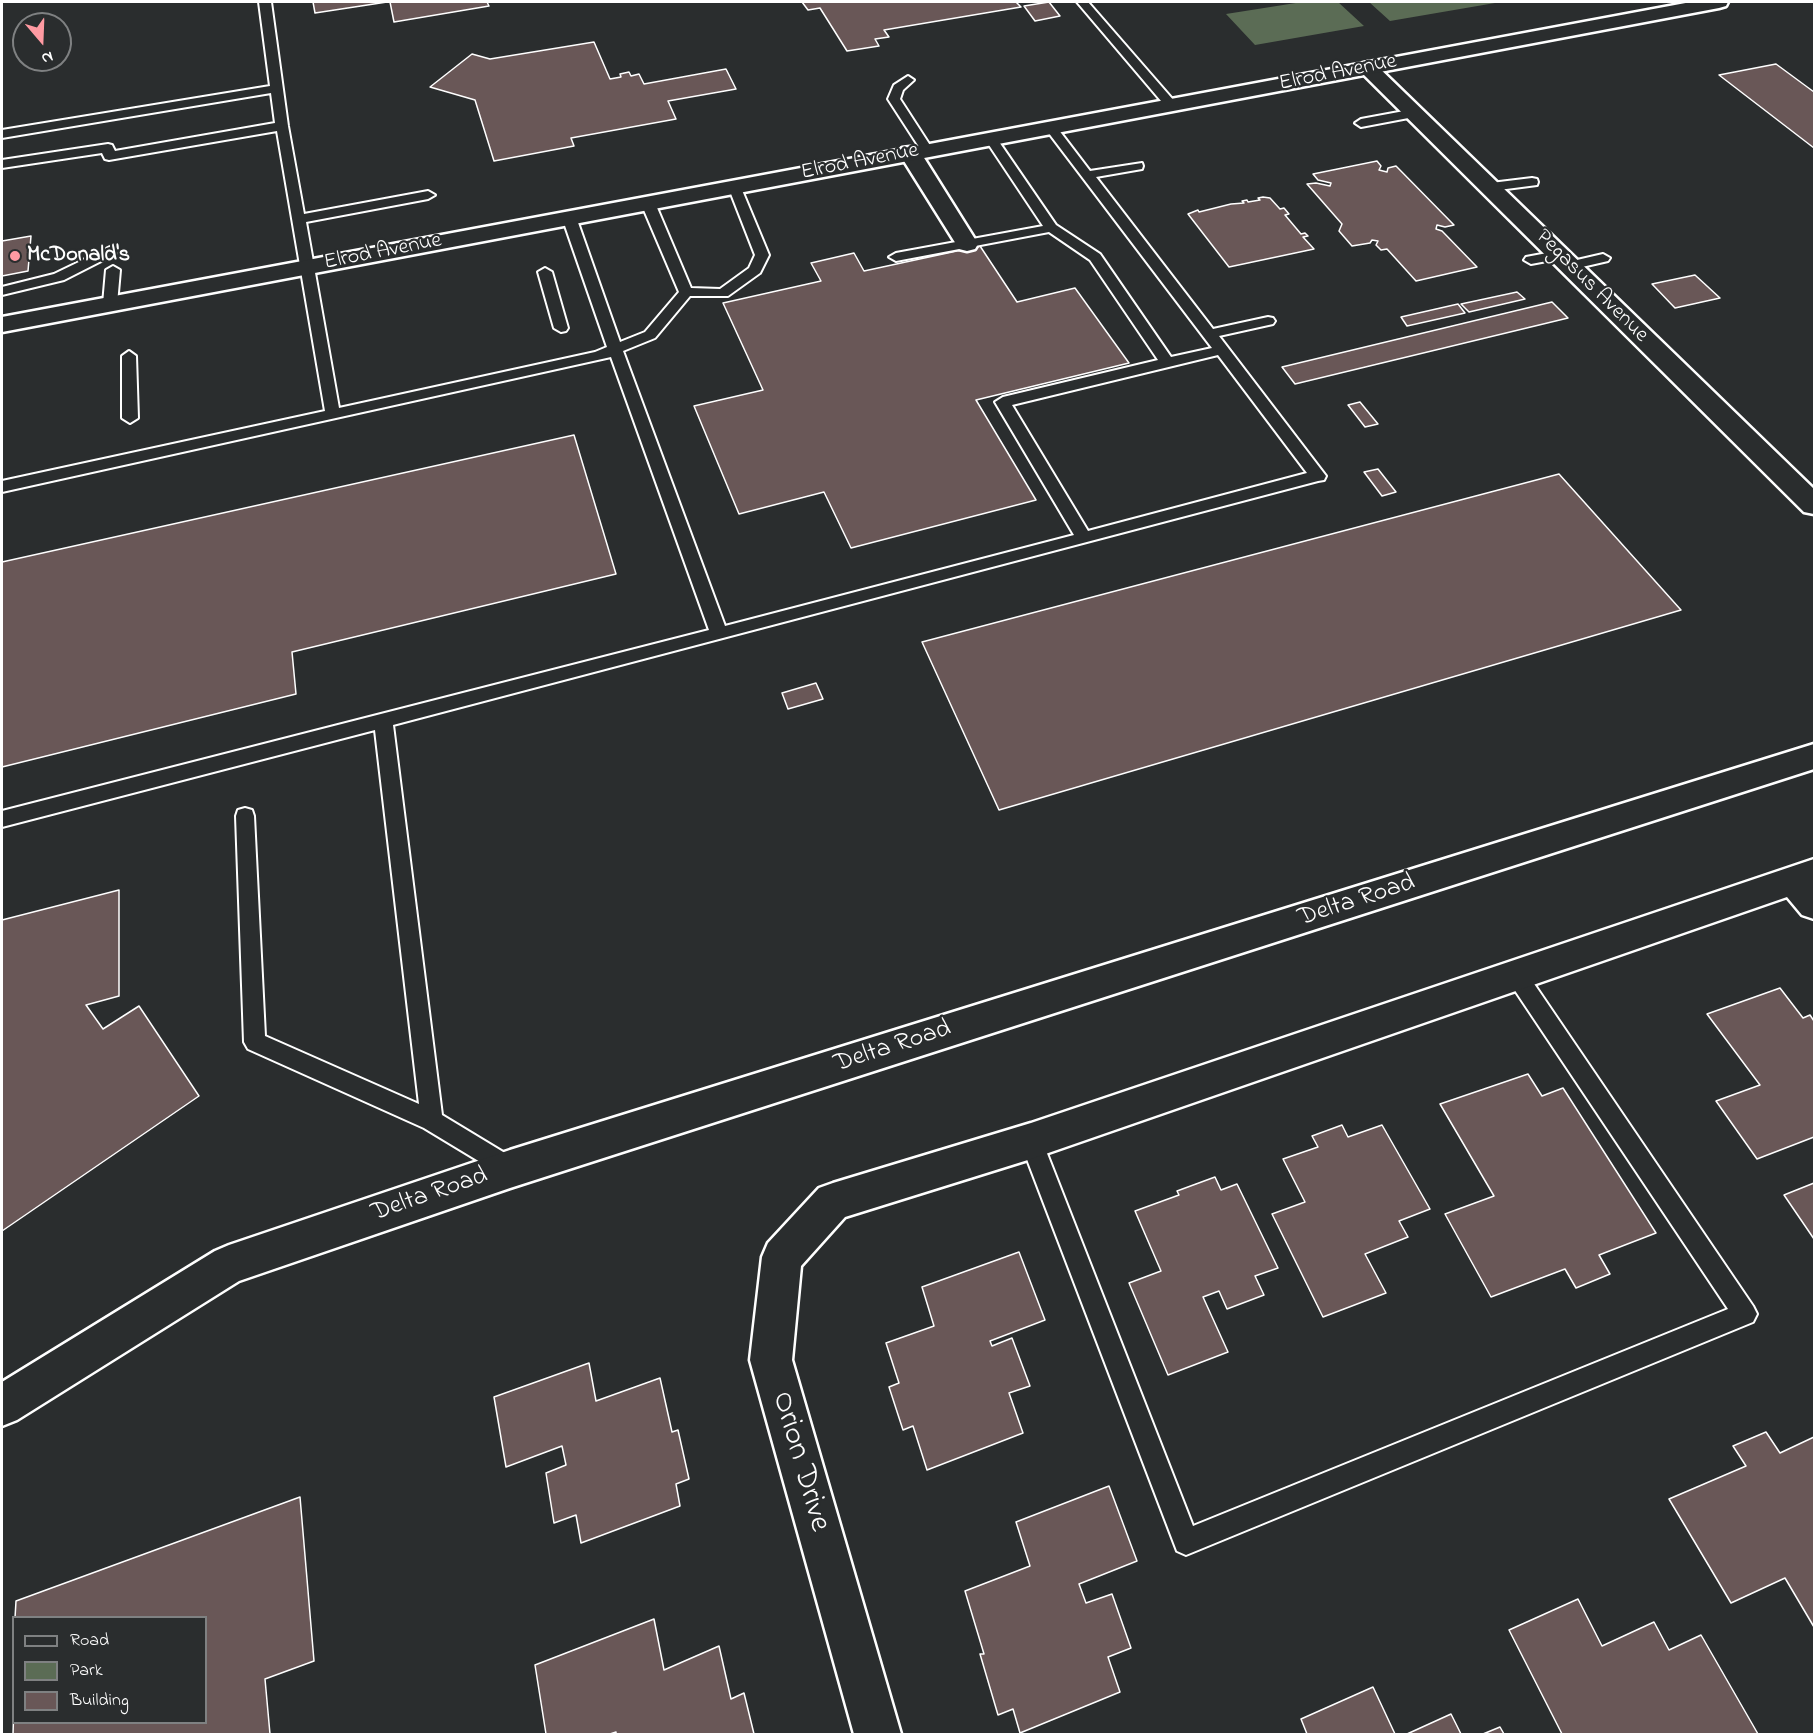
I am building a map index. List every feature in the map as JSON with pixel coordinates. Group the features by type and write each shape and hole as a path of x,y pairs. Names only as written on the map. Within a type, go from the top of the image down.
{"street":[{"name":"Elrod Avenue","path":"2,325 570,216 1719,2"},
{"name":"Pegasus Avenue","path":"1368,68 1815,505"},
{"path":"919,152 967,244"},
{"name":"Delta Road","path":"2,1405 229,1265 510,1169 1815,757"},
{"path":"1031,1141 1516,976 1808,886"},
{"name":"Orion Drive","path":"877,1734 771,1360 782,1257 832,1202 1031,1141"}],"lane":[{"path":"265,2 282,126 333,414"},
{"path":"1083,2 1171,105"},
{"path":"908,80 898,88 894,99 919,152"},
{"path":"2,134 278,88"},
{"path":"1361,123 1415,113"},
{"path":"2,165 108,148 109,156 282,126"},
{"path":"2,819 719,634 1318,476 1051,128"},
{"path":"991,139 1051,228 1095,257 1167,362"},
{"path":"1087,176 1137,166"},
{"path":"1491,187 1532,182"},
{"path":"686,292 723,293 755,270 762,255 734,186"},
{"path":"299,219 428,195"},
{"path":"648,203 686,292"},
{"path":"570,216 615,348 719,634"},
{"path":"896,257 1051,228"},
{"path":"2,291 59,277 112,250"},
{"path":"1531,260 1603,258"},
{"path":"110,304 113,270"},
{"path":"545,272 561,328"},
{"path":"2,487 599,356 650,335 686,292"},
{"path":"1209,334 1268,321"},
{"path":"1084,538 1003,402 1221,350"},
{"path":"129,356 130,418"},
{"path":"383,720 432,1121"},
{"path":"245,816 255,1042 432,1121 510,1169"},
{"path":"1031,1141 1186,1542 1745,1314 1516,976"}],"green space":[{"path":"1302,2 1338,2 1364,26 1255,45 1226,14"},
{"path":"1369,2 1493,2 1495,3 1390,21"}],"building":[{"path":"313,2 387,2 315,13"},
{"path":"390,2 487,2 489,6 394,22"},
{"path":"802,2 1016,2 1021,7 884,30 889,37 875,39 879,46 847,51 820,8 808,10"},
{"path":"1049,2 1060,16 1035,21 1024,6"},
{"path":"594,42 610,79 621,77 620,74 629,72 631,76 639,74 644,84 726,69 736,89 668,101 676,119 571,138 574,146 494,161 475,100 430,87 472,54 490,59"},
{"path":"1776,64 1814,92 1814,148 1719,75"},
{"path":"1377,161 1381,166 1379,170 1387,172 1388,168 1396,166 1454,225 1445,227 1437,225 1436,229 1442,231 1477,267 1416,281 1387,249 1381,250 1376,245 1378,241 1372,240 1370,243 1352,246 1339,231 1342,224 1307,184 1330,186 1331,183 1318,180 1313,174"},
{"path":"1258,198 1270,198 1280,209 1284,208 1289,214 1285,215 1301,234 1305,233 1308,236 1303,237 1314,249 1229,267 1188,214 1198,210 1199,212 1244,203 1242,201 1247,200 1248,202 1260,200"},
{"name":"McDonald's","path":"31,236 28,271 2,276 2,241"},
{"path":"980,246 1017,302 1075,288 1129,363 976,400 1036,500 851,548 824,492 739,514 694,406 763,390 723,303 821,281 811,263 854,253 864,271"},
{"path":"1695,275 1720,298 1675,308 1652,284"},
{"path":"1517,292 1525,299 1469,312 1461,304"},
{"path":"1552,302 1568,318 1295,384 1282,367"},
{"path":"1458,304 1465,313 1407,326 1401,317"},
{"path":"1360,402 1378,424 1365,427 1348,405"},
{"path":"574,435 616,574 292,652 296,694 2,767 2,562"},
{"path":"1378,469 1396,492 1382,496 1364,472"},
{"path":"1559,474 1681,610 999,810 922,642"},
{"path":"816,683 823,699 788,709 782,693"},
{"path":"119,890 119,996 86,1005 103,1029 139,1006 199,1096 2,1231 2,920"},
{"path":"1780,988 1803,1018 1810,1015 1814,1021 1814,1137 1757,1159 1716,1101 1760,1085 1707,1014"},
{"path":"1528,1074 1542,1096 1563,1088 1656,1233 1599,1255 1610,1274 1576,1288 1565,1269 1491,1297 1445,1214 1494,1196 1440,1104"},
{"path":"1342,1125 1348,1137 1382,1125 1430,1209 1399,1221 1408,1237 1365,1254 1386,1293 1323,1317 1272,1214 1305,1202 1283,1159 1318,1147 1312,1136"},
{"path":"1215,1177 1221,1190 1237,1184 1278,1268 1255,1276 1264,1295 1227,1309 1219,1291 1203,1297 1228,1352 1168,1375 1129,1283 1161,1271 1135,1211 1179,1195 1177,1191"},
{"path":"1814,1183 1814,1239 1784,1195"},
{"path":"1019,1252 1045,1320 990,1341 992,1346 1012,1338 1030,1386 1009,1393 1023,1433 927,1470 913,1426 903,1430 889,1387 899,1383 886,1343 934,1326 922,1287"},
{"path":"589,1363 596,1401 660,1378 672,1432 678,1430 689,1479 676,1484 680,1506 581,1543 576,1515 554,1523 546,1473 566,1465 562,1446 506,1467 494,1397"},
{"path":"1766,1432 1780,1453 1814,1437 1814,1627 1785,1578 1731,1603 1669,1499 1746,1466 1733,1446"},
{"path":"1109,1486 1137,1561 1079,1584 1086,1603 1112,1594 1131,1648 1108,1657 1120,1692 1020,1733 1013,1709 998,1715 980,1654 984,1654 965,1591 1030,1566 1016,1522"},
{"path":"300,1497 314,1661 265,1679 270,1734 13,1734 13,1724 207,1724 207,1616 15,1616 16,1601"},
{"path":"1578,1599 1602,1646 1654,1622 1669,1650 1701,1635 1758,1734 1562,1734 1509,1630"},
{"path":"654,1619 664,1670 719,1646 731,1699 744,1693 754,1734 616,1734 616,1732 610,1734 546,1734 535,1665"},
{"path":"1373,1687 1395,1734 1307,1734 1301,1719"},
{"path":"1451,1714 1461,1734 1407,1734"},
{"path":"1500,1727 1504,1734 1483,1734"}],"place":[{"name":"McDonald's","path":"15,256"}]}
